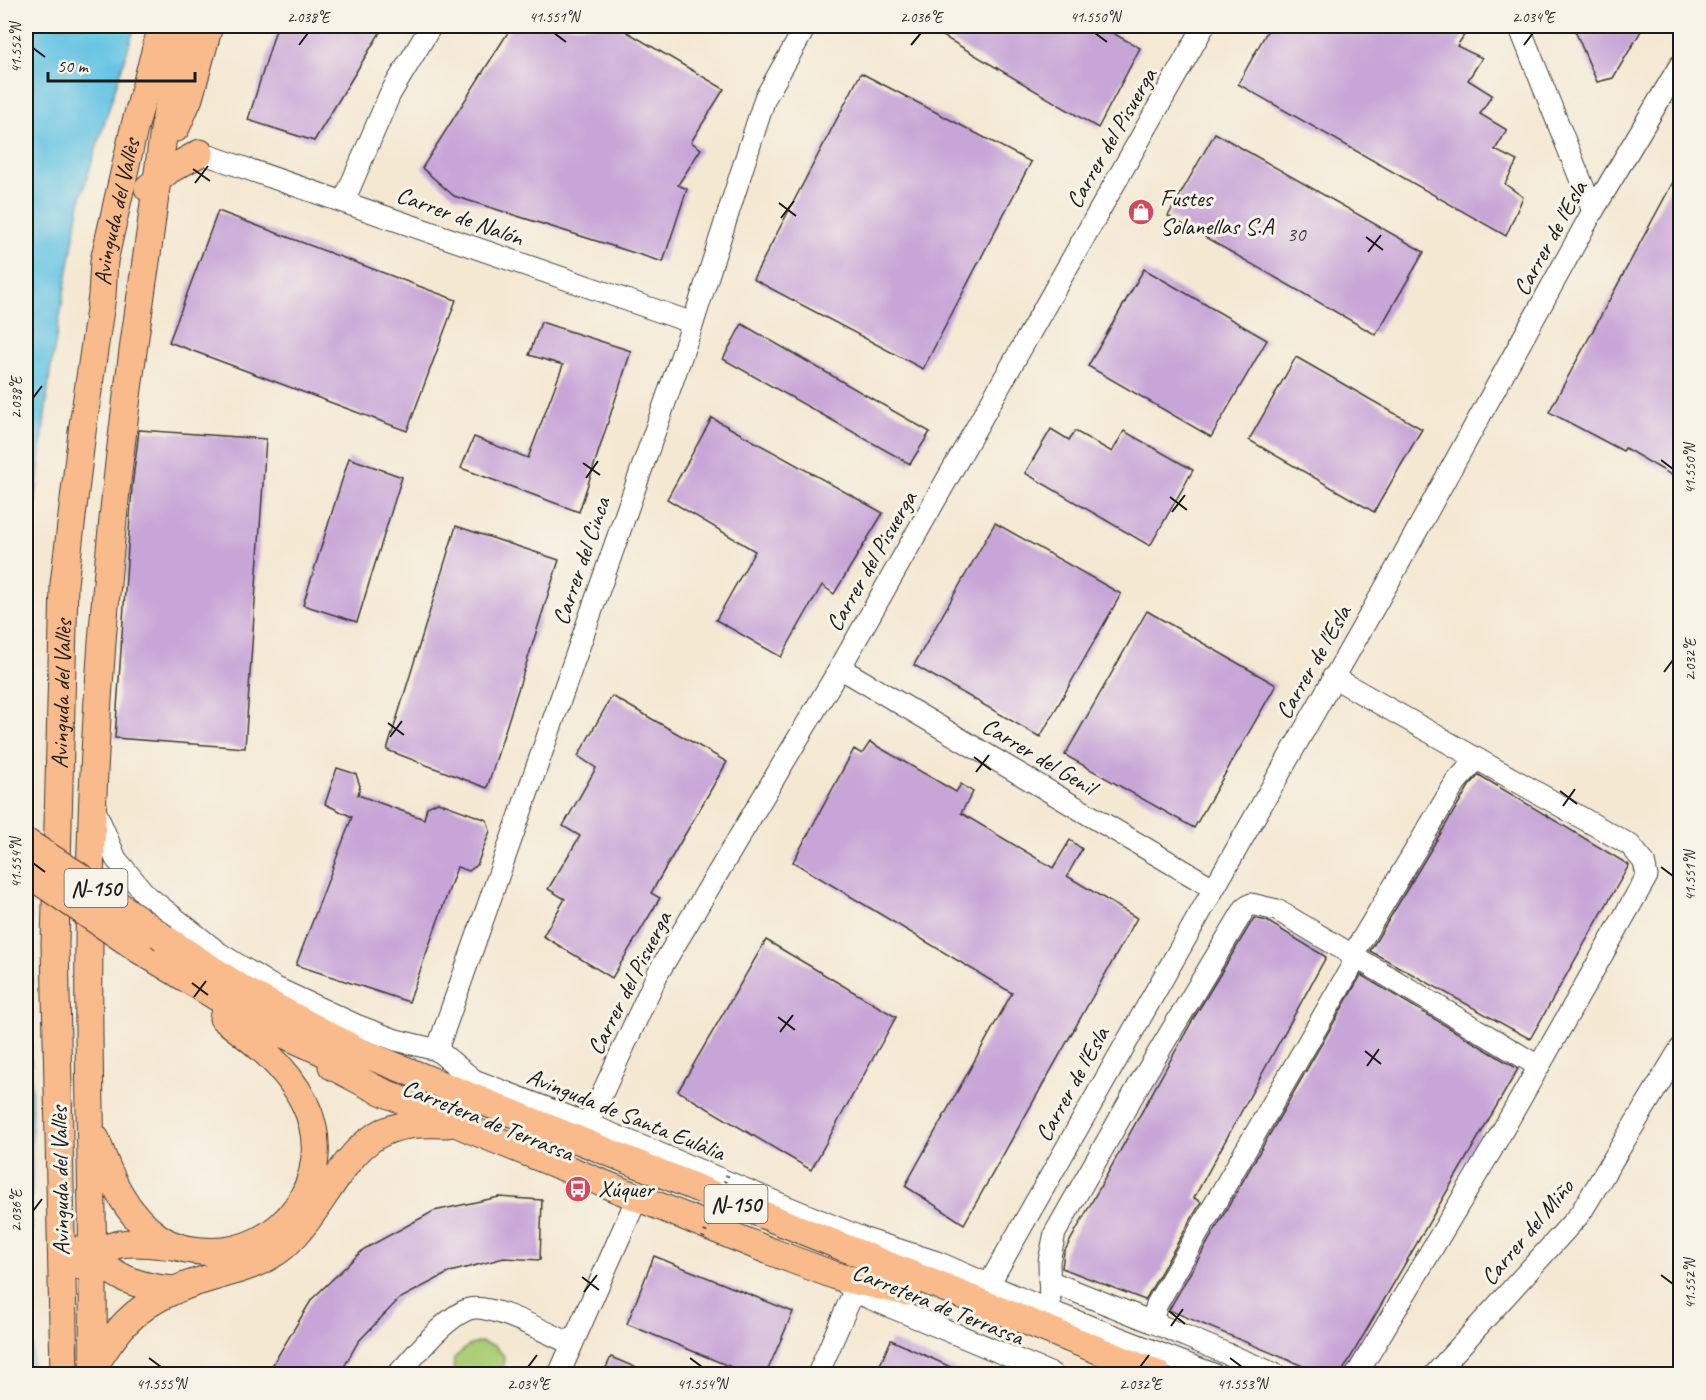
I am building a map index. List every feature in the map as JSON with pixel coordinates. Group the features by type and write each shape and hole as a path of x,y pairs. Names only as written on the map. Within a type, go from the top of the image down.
{"main road":[{"name":"Avinguda del Vallès","path":"64,1371 55,945 64,584 82,432 102,296 104,261 134,129 162,26"},
{"path":"102,296 117,266 130,218 137,202 169,170 205,155 173,116 186,26"},
{"path":"173,116 189,98 209,26"},
{"name":"Avinguda del Vallès","path":"93,1371 89,1120 92,802 104,593 155,182 161,148 173,116"},
{"name":"Carretera de Terrassa","path":"26,842 76,874 164,938 247,992 358,1051 978,1291 1157,1374"},
{"name":"Carretera de Terrassa","path":"26,872 138,950 225,1004 288,1037 1109,1374"},
{"path":"64,1371 74,1311 76,1274 91,1257 113,1245 138,1243 226,1252 256,1243 284,1223 303,1198 314,1167 315,1140 305,1103 276,1062 234,1026 171,980 138,950"},
{"path":"318,1028 474,1080"},
{"path":"288,1037 320,1060 346,1074 460,1125 637,1198 847,1284 907,1292"},
{"path":"59,1102 70,1164 76,1243 91,1257 132,1283 174,1290"},
{"path":"89,1120 105,1164 123,1201 145,1227 174,1246"},
{"path":"93,1371 120,1326 143,1308 174,1290 255,1264 282,1247 306,1224 354,1155 377,1135 410,1125 460,1125"}],"street":[{"path":"344,201 390,94 430,26"},
{"name":"Carrer del Cinca","path":"437,1050 693,323 765,98 806,26"},
{"name":"Carrer del Pisuerga","path":"588,1124 658,973 840,668 1204,26"},
{"path":"1519,26 1593,211"},
{"name":"Carrer de l'Esla","path":"978,1291 1334,677 1593,211 1680,65"},
{"name":"Carrer de Nalón","path":"205,155 693,323"},
{"name":"Carrer del Genil","path":"840,668 1212,888"},
{"path":"1334,677 1630,845 1644,862 1647,876 1492,1149 1357,1374"},
{"path":"1152,1322 1156,1304 1352,966 1352,956 1456,782 1473,763 1479,760"},
{"name":"Avinguda de Santa Eulàlia","path":"92,802 116,859 129,878 163,909 219,953 249,973 317,1007 396,1040 437,1050 474,1080 588,1124 865,1239"},
{"path":"1050,1311 1048,1261 1055,1233 1140,1083 1245,908 1251,904 1277,910 1538,1066"},
{"name":"Carrer del Miño","path":"1435,1374 1580,1214 1680,1049"},
{"path":"559,1374 637,1198"},
{"name":"Carretera de Terrassa","path":"865,1239 978,1291"},
{"path":"1049,1281 1275,1374"},
{"path":"818,1374 847,1284 1052,1374"},
{"path":"978,1291 1050,1311 1213,1374"},
{"path":"398,1374 446,1325 469,1309 482,1308 510,1317 572,1344"}],"path":[{"path":"703,1238 729,1171"}],"green space":[{"path":"481,1342 495,1346 504,1356 503,1369 498,1374 453,1374 454,1358 468,1346"}],"water":[{"path":"26,26 135,26 81,197 50,372 26,582"},
{"path":"26,862 31,920 32,1374 26,1374"}],"building":[{"path":"277,26 384,26 314,141 248,120"},
{"path":"512,26 617,26 724,89 691,142 701,149 678,185 687,189 663,262 454,196 422,168"},
{"path":"926,26 1100,26 1140,48 1098,128"},
{"path":"1270,26 1470,26 1457,46 1482,58 1468,80 1492,95 1480,114 1507,130 1495,150 1517,161 1505,184 1523,197 1506,236 1238,84"},
{"path":"1573,26 1644,26 1613,78 1597,82"},
{"path":"861,73 1031,162 923,369 753,279"},
{"path":"1215,133 1424,252 1376,335 1168,216"},
{"path":"1680,169 1680,480 1625,448 1623,451 1549,412"},
{"path":"218,211 456,300 407,431 169,342"},
{"path":"1144,269 1267,340 1211,437 1088,366"},
{"path":"541,322 631,351 579,512 461,468 474,437 528,458 563,365 529,355"},
{"path":"742,324 930,432 910,464 723,359"},
{"path":"1296,357 1422,429 1374,512 1249,440"},
{"path":"712,418 883,513 834,594 822,585 781,657 716,620 755,551 667,499"},
{"path":"1051,429 1069,440 1075,431 1112,452 1124,431 1193,470 1150,546 1025,473"},
{"path":"139,430 266,439 245,748 115,738 132,488"},
{"path":"349,458 402,477 357,622 303,605"},
{"path":"995,523 1121,594 1040,737 914,665"},
{"path":"456,526 559,560 487,788 387,750"},
{"path":"1147,611 1276,685 1194,828 1065,755"},
{"path":"612,696 727,762 651,893 660,898 612,978 543,936 565,899 548,889 580,836 563,826 596,768 578,756"},
{"path":"870,742 956,792 961,784 973,792 961,813 1053,868 1070,840 1082,849 1067,876 1137,918 964,1224 905,1186 1012,993 793,862 854,749 862,754"},
{"path":"337,768 356,774 360,786 358,795 424,819 427,807 438,802 487,820 490,831 477,865 469,871 457,867 409,1002 296,965 352,817 325,804"},
{"path":"1479,775 1629,865 1530,1039 1370,951 1469,786"},
{"path":"1254,918 1267,921 1326,957 1194,1198 1201,1202 1145,1300 1062,1268 1064,1252 1195,1016"},
{"path":"766,940 896,1017 811,1170 678,1091"},
{"path":"1361,975 1518,1069 1341,1374 1322,1374 1169,1310"},
{"path":"499,1197 542,1200 540,1260 504,1258 450,1272 399,1299 358,1342 340,1374 269,1374 312,1299 364,1249 434,1211"},
{"path":"654,1256 793,1312 766,1374 748,1374 627,1324"},
{"path":"891,1340 966,1374 876,1374"},
{"path":"611,1357 651,1374 603,1374"}],"place":[{"name":"Fustes Solanellas S.A","path":"1141,212"},
{"name":"Xúquer","path":"578,1189"}]}
